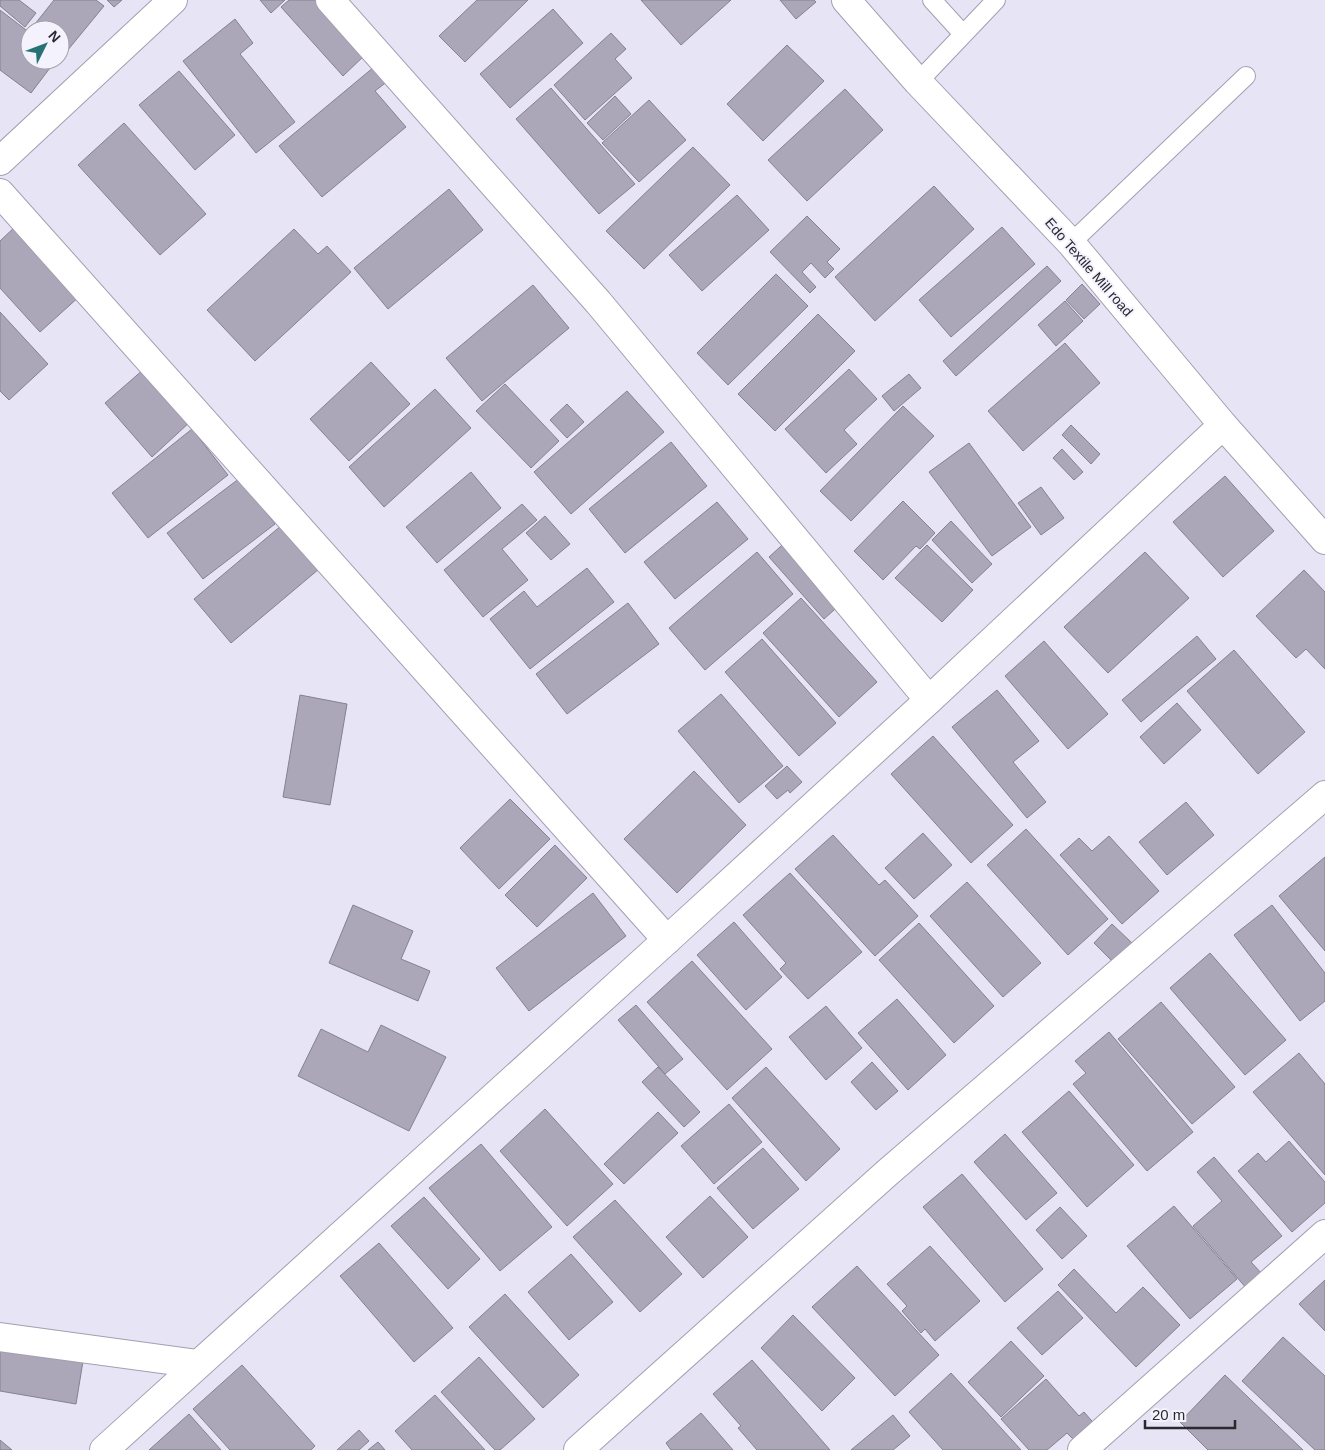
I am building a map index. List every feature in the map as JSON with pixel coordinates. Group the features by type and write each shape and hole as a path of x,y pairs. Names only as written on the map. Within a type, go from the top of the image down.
{"street":[{"path":"0,161 173,0"},
{"path":"330,0 598,302 929,700"},
{"name":"Edo Textile Mill road","path":"847,0 918,82 1071,243 1223,425 1325,540"},
{"path":"0,193 668,940"},
{"path":"104,1450 668,940 929,700 1223,425"},
{"path":"578,1450 887,1172 1325,795"},
{"path":"1082,1450 1325,1234"},
{"path":"0,1337 198,1364"}],"lane":[{"path":"932,0 962,34"},
{"path":"918,82 996,0"},
{"path":"1071,243 1246,76"}],"building":[{"path":"0,0 19,0 36,13 30,20 20,20 20,23 0,6"},
{"path":"54,0 96,0 104,6 70,47 70,20 38,20"},
{"path":"107,0 122,0 114,7"},
{"path":"260,0 285,0 271,13"},
{"path":"289,0 316,0 366,54 343,76 281,7"},
{"path":"477,0 528,0 465,62 439,36"},
{"path":"641,0 731,0 681,45"},
{"path":"780,0 814,0 816,2 796,19"},
{"path":"553,9 583,43 510,108 480,74"},
{"path":"0,10 20,25 20,70 48,70 31,93 0,70"},
{"path":"235,19 253,43 240,54 295,122 256,153 183,61"},
{"path":"611,33 626,49 615,59 632,78 585,120 554,85"},
{"path":"787,45 824,81 763,141 727,104"},
{"path":"380,62 393,77 375,91 406,127 322,197 279,146"},
{"path":"179,71 235,135 195,170 139,105"},
{"path":"551,88 635,184 599,214 516,119"},
{"path":"845,89 883,130 807,201 768,160"},
{"path":"615,96 631,114 603,140 587,123"},
{"path":"649,100 686,140 639,182 602,143"},
{"path":"124,123 206,214 160,255 78,165"},
{"path":"693,147 730,185 644,269 606,231"},
{"path":"934,186 974,229 875,321 835,277"},
{"path":"449,189 483,230 388,309 354,268"},
{"path":"737,195 769,230 702,291 669,255"},
{"path":"807,216 840,249 827,262 834,269 825,278 811,263 802,272 816,287 810,293 770,252"},
{"path":"17,225 81,295 40,332 0,288 0,241"},
{"path":"1002,227 1035,264 951,337 919,300"},
{"path":"294,229 318,254 327,246 351,272 255,361 207,310"},
{"path":"1047,266 1061,281 956,376 943,361"},
{"path":"776,274 808,306 728,385 697,353"},
{"path":"1082,284 1100,304 1084,319 1066,300"},
{"path":"533,285 569,328 482,401 446,358"},
{"path":"1065,301 1083,321 1056,346 1038,325"},
{"path":"0,312 48,364 9,400 0,391"},
{"path":"818,314 855,351 775,431 738,394"},
{"path":"1065,343 1100,383 1023,451 988,411"},
{"path":"371,362 410,404 349,461 310,419"},
{"path":"144,369 191,421 152,457 105,403"},
{"path":"849,369 877,399 844,430 857,444 826,473 785,429"},
{"path":"909,374 921,388 894,411 882,396"},
{"path":"505,384 559,441 531,468 476,411"},
{"path":"435,389 471,428 384,507 349,467"},
{"path":"627,391 664,432 571,514 534,472"},
{"path":"567,404 584,422 567,438 550,420"},
{"path":"903,406 934,436 851,521 820,491"},
{"path":"1071,425 1100,454 1091,464 1062,435"},
{"path":"192,429 228,475 148,538 112,493"},
{"path":"671,442 707,486 625,553 589,509"},
{"path":"969,443 1031,527 992,556 929,472"},
{"path":"1062,449 1083,472 1074,480 1053,458"},
{"path":"471,472 501,508 437,563 406,527"},
{"path":"1225,476 1274,531 1223,577 1173,522"},
{"path":"240,478 275,524 203,579 167,533"},
{"path":"1041,487 1064,518 1041,535 1018,503"},
{"path":"903,501 935,533 920,549 916,546 883,580 854,551"},
{"path":"717,502 748,539 675,599 644,562"},
{"path":"522,504 537,520 502,549 528,580 483,617 444,570"},
{"path":"545,516 570,544 551,560 526,533"},
{"path":"951,521 992,564 972,583 932,540"},
{"path":"282,525 319,569 231,643 194,599"},
{"path":"790,538 844,601 824,619 769,557"},
{"path":"927,545 973,590 942,622 895,578"},
{"path":"757,552 793,594 705,670 669,628"},
{"path":"1145,552 1189,598 1108,673 1064,627"},
{"path":"587,568 614,602 530,669 490,619 524,591 537,607"},
{"path":"1304,570 1325,592 1325,669 1306,649 1296,658 1256,616"},
{"path":"801,598 877,682 839,717 763,633"},
{"path":"628,603 659,644 567,714 536,674"},
{"path":"1197,636 1216,659 1141,722 1122,700"},
{"path":"762,639 836,723 799,756 725,672"},
{"path":"1044,641 1108,714 1068,749 1005,676"},
{"path":"1234,650 1305,732 1258,774 1187,691"},
{"path":"997,690 1039,741 1013,762 1046,802 1027,818 952,727"},
{"path":"721,694 783,766 739,803 678,731"},
{"path":"300,695 347,704 330,805 283,797"},
{"path":"1177,703 1201,730 1164,764 1140,737"},
{"path":"933,736 1013,825 971,863 891,774"},
{"path":"787,766 802,782 790,793 788,790 777,799 765,786"},
{"path":"694,771 746,825 677,893 624,839"},
{"path":"510,799 550,839 499,889 460,848"},
{"path":"1186,802 1214,835 1167,875 1139,842"},
{"path":"1026,829 1108,919 1068,955 987,865"},
{"path":"923,833 952,865 914,899 885,868"},
{"path":"833,835 879,885 885,880 918,916 875,956 795,869"},
{"path":"1109,836 1159,891 1122,924 1060,855 1079,838 1092,851"},
{"path":"555,845 587,878 537,927 505,895"},
{"path":"1325,857 1325,951 1279,896"},
{"path":"790,873 862,952 808,999 780,969 786,963 743,915"},
{"path":"967,882 1041,963 1003,997 930,916"},
{"path":"593,893 626,936 529,1011 496,968"},
{"path":"353,905 413,931 401,959 430,971 418,1001 329,963"},
{"path":"1272,905 1325,973 1325,1001 1300,1021 1234,935"},
{"path":"734,922 782,977 746,1010 697,955"},
{"path":"919,923 994,1006 954,1043 879,960"},
{"path":"1112,924 1132,943 1113,962 1094,943"},
{"path":"1210,953 1286,1040 1245,1075 1170,988"},
{"path":"692,961 772,1049 727,1090 647,1002"},
{"path":"897,999 946,1055 908,1090 858,1033"},
{"path":"1161,1002 1235,1087 1192,1124 1118,1039"},
{"path":"636,1005 683,1059 665,1074 618,1020"},
{"path":"826,1006 862,1048 826,1080 789,1037"},
{"path":"381,1025 446,1057 409,1131 298,1076 321,1029 368,1052"},
{"path":"1109,1032 1193,1132 1147,1171 1073,1084 1086,1073 1075,1061"},
{"path":"1299,1053 1325,1084 1325,1175 1253,1092"},
{"path":"872,1062 898,1091 876,1110 851,1082"},
{"path":"658,1067 700,1112 684,1127 642,1082"},
{"path":"766,1067 840,1149 806,1181 732,1098"},
{"path":"1069,1091 1134,1165 1087,1207 1022,1132"},
{"path":"729,1104 762,1142 714,1184 681,1146"},
{"path":"545,1109 613,1184 567,1226 500,1151"},
{"path":"658,1112 678,1133 624,1184 604,1164"},
{"path":"1005,1134 1057,1193 1026,1220 974,1162"},
{"path":"1289,1141 1325,1182 1325,1203 1292,1232 1238,1171 1258,1153 1266,1162"},
{"path":"481,1144 552,1227 500,1271 429,1188"},
{"path":"763,1148 799,1189 753,1229 717,1188"},
{"path":"1214,1157 1282,1236 1251,1262 1263,1275 1247,1289 1193,1226 1222,1201 1197,1172"},
{"path":"962,1174 1043,1269 1005,1302 923,1207"},
{"path":"710,1196 748,1237 703,1278 666,1237"},
{"path":"424,1197 480,1259 448,1289 391,1226"},
{"path":"615,1200 682,1274 640,1312 573,1237"},
{"path":"1174,1206 1237,1279 1190,1319 1127,1246"},
{"path":"1060,1207 1087,1236 1062,1259 1036,1230"},
{"path":"379,1243 453,1328 414,1362 340,1276"},
{"path":"930,1246 980,1301 935,1341 925,1329 921,1333 902,1311 907,1306 887,1284"},
{"path":"571,1254 613,1302 569,1340 528,1292"},
{"path":"857,1266 939,1355 895,1396 812,1307"},
{"path":"1074,1269 1116,1313 1143,1287 1180,1325 1136,1367 1058,1285"},
{"path":"1325,1280 1325,1331 1299,1304"},
{"path":"1058,1291 1083,1318 1042,1355 1017,1328"},
{"path":"505,1294 579,1375 543,1408 469,1327"},
{"path":"793,1315 855,1378 822,1411 761,1348"},
{"path":"1283,1337 1325,1376 1325,1450 1315,1450 1242,1381"},
{"path":"1011,1341 1044,1376 1001,1417 968,1382"},
{"path":"0,1342 84,1355 76,1404 0,1391"},
{"path":"479,1357 535,1419 500,1450 495,1450 441,1392"},
{"path":"752,1360 830,1450 757,1450 738,1428 741,1426 713,1394"},
{"path":"242,1365 315,1446 311,1450 230,1450 193,1409"},
{"path":"951,1373 1021,1450 943,1450 909,1412"},
{"path":"1225,1375 1303,1450 1208,1450 1180,1422"},
{"path":"1046,1379 1079,1416 1084,1412 1098,1428 1079,1445 1067,1433 1047,1450 1029,1450 1001,1419"},
{"path":"435,1395 485,1450 412,1450 395,1431"},
{"path":"701,1413 733,1450 671,1450 666,1443"},
{"path":"189,1414 221,1450 149,1450"},
{"path":"893,1415 910,1436 893,1450 851,1450"},
{"path":"359,1430 369,1441 359,1450 337,1450"},
{"path":"0,1440 12,1450 0,1450"},
{"path":"378,1442 385,1450 368,1450"}]}
